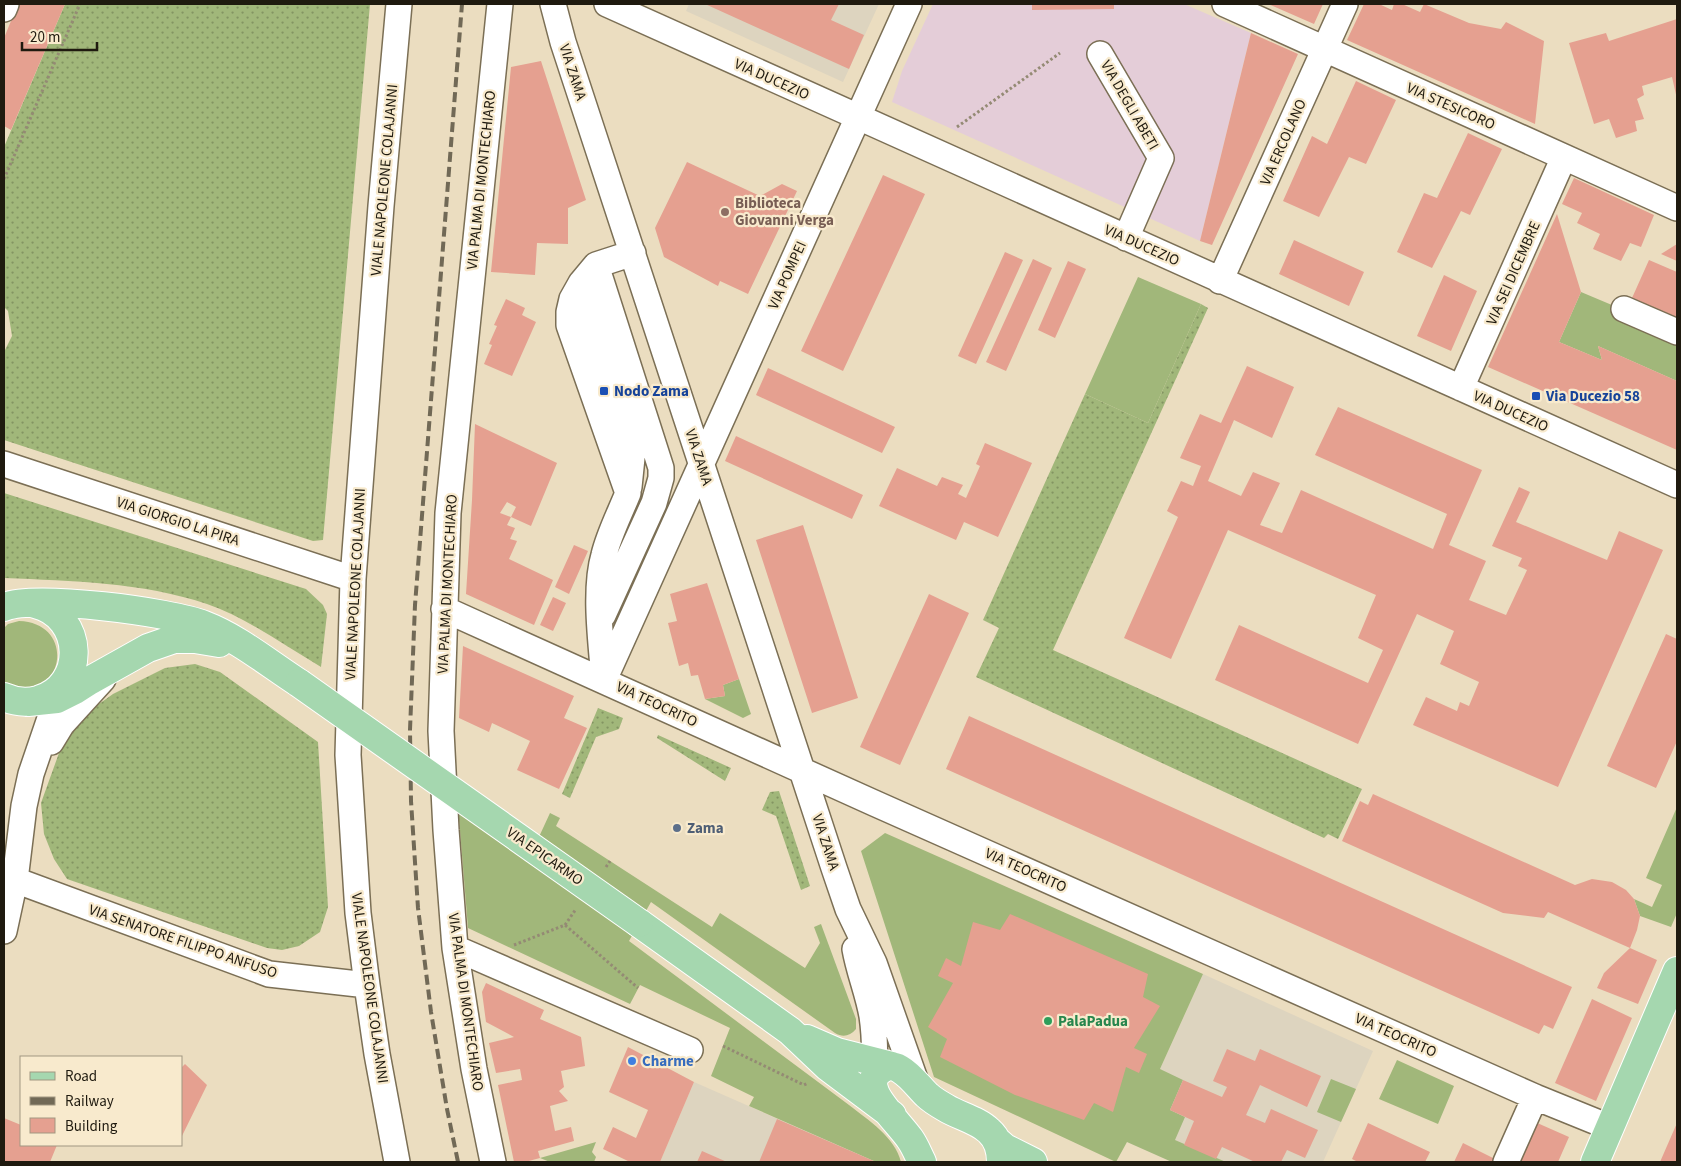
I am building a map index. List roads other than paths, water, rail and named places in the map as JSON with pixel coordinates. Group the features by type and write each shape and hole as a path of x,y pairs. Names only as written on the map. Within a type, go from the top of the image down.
{"main road":[{"path":"11,604 138,610 203,624 226,635 299,683"},
{"path":"11,604 44,606 56,614 67,626 73,641 74,657 70,673 59,693"},
{"path":"16,700 46,698 75,690 148,648 174,639 195,639 220,644 299,683"},
{"name":"VIA EPICARMO","path":"299,683 790,1031 833,1059 857,1091 892,1115"},
{"path":"1595,1162 1677,970"},
{"path":"833,1059 880,1069 906,1072 929,1097 956,1114 989,1130 999,1151 1006,1148 1034,1162"},
{"path":"880,1069 874,1091 911,1140 922,1162"}],"street":[{"path":"4,9 6,4"},
{"name":"VIALE NAPOLEONE COLAJANNI","path":"397,1162 377,1054 358,913 348,755 353,579 381,206 399,4"},
{"name":"VIA PALMA DI MONTECHIARO","path":"494,1162 474,1069 455,948 441,731 448,513 500,4"},
{"name":"VIA ZAMA","path":"553,4 563,42 781,710 848,909"},
{"name":"VIA DUCEZIO","path":"607,4 1677,485"},
{"name":"VIA POMPEI","path":"604,680 909,4"},
{"name":"VIA STESICORO","path":"1225,4 1677,208"},
{"name":"VIA ERCOLANO","path":"1220,281 1345,4"},
{"name":"VIA DEGLI ABETI","path":"1100,54 1161,158 1126,238"},
{"name":"VIA SEI DICEMBRE","path":"1461,388 1564,157"},
{"path":"588,274 633,252"},
{"path":"588,274 633,448 628,493 604,555 600,580 600,623 604,680"},
{"path":"588,274 661,468 661,478 654,503 600,623"},
{"path":"1624,308 1677,332"},
{"name":"VIA GIORGIO LA PIRA","path":"4,464 353,579"},
{"name":"VIA TEOCRITO","path":"444,609 802,771 1535,1097 1609,1127"},
{"path":"31,774 62,724 81,701 116,666"},
{"path":"4,931 9,878 31,774 59,693"},
{"name":"VIA SENATORE FILIPPO ANFUSO","path":"9,878 269,974 367,985"},
{"path":"848,909 858,968 872,1016 880,1069"},
{"path":"848,909 874,963 917,1085"},
{"path":"455,948 690,1050"},
{"path":"833,1059 866,1045 874,1034"},
{"path":"1506,1162 1535,1097"}],"railway":[{"path":"458,1162 431,1012 418,908 411,801 410,730 415,605 462,4"}],"place":[{"name":"Biblioteca Giovanni Verga","path":"725,212"},
{"name":"Nodo Zama","path":"604,391"},
{"name":"Via Ducezio 58","path":"1536,396"},
{"name":"Zama","path":"677,828"},
{"name":"PalaPadua","path":"1048,1021"},
{"name":"Charme","path":"632,1061"}]}
